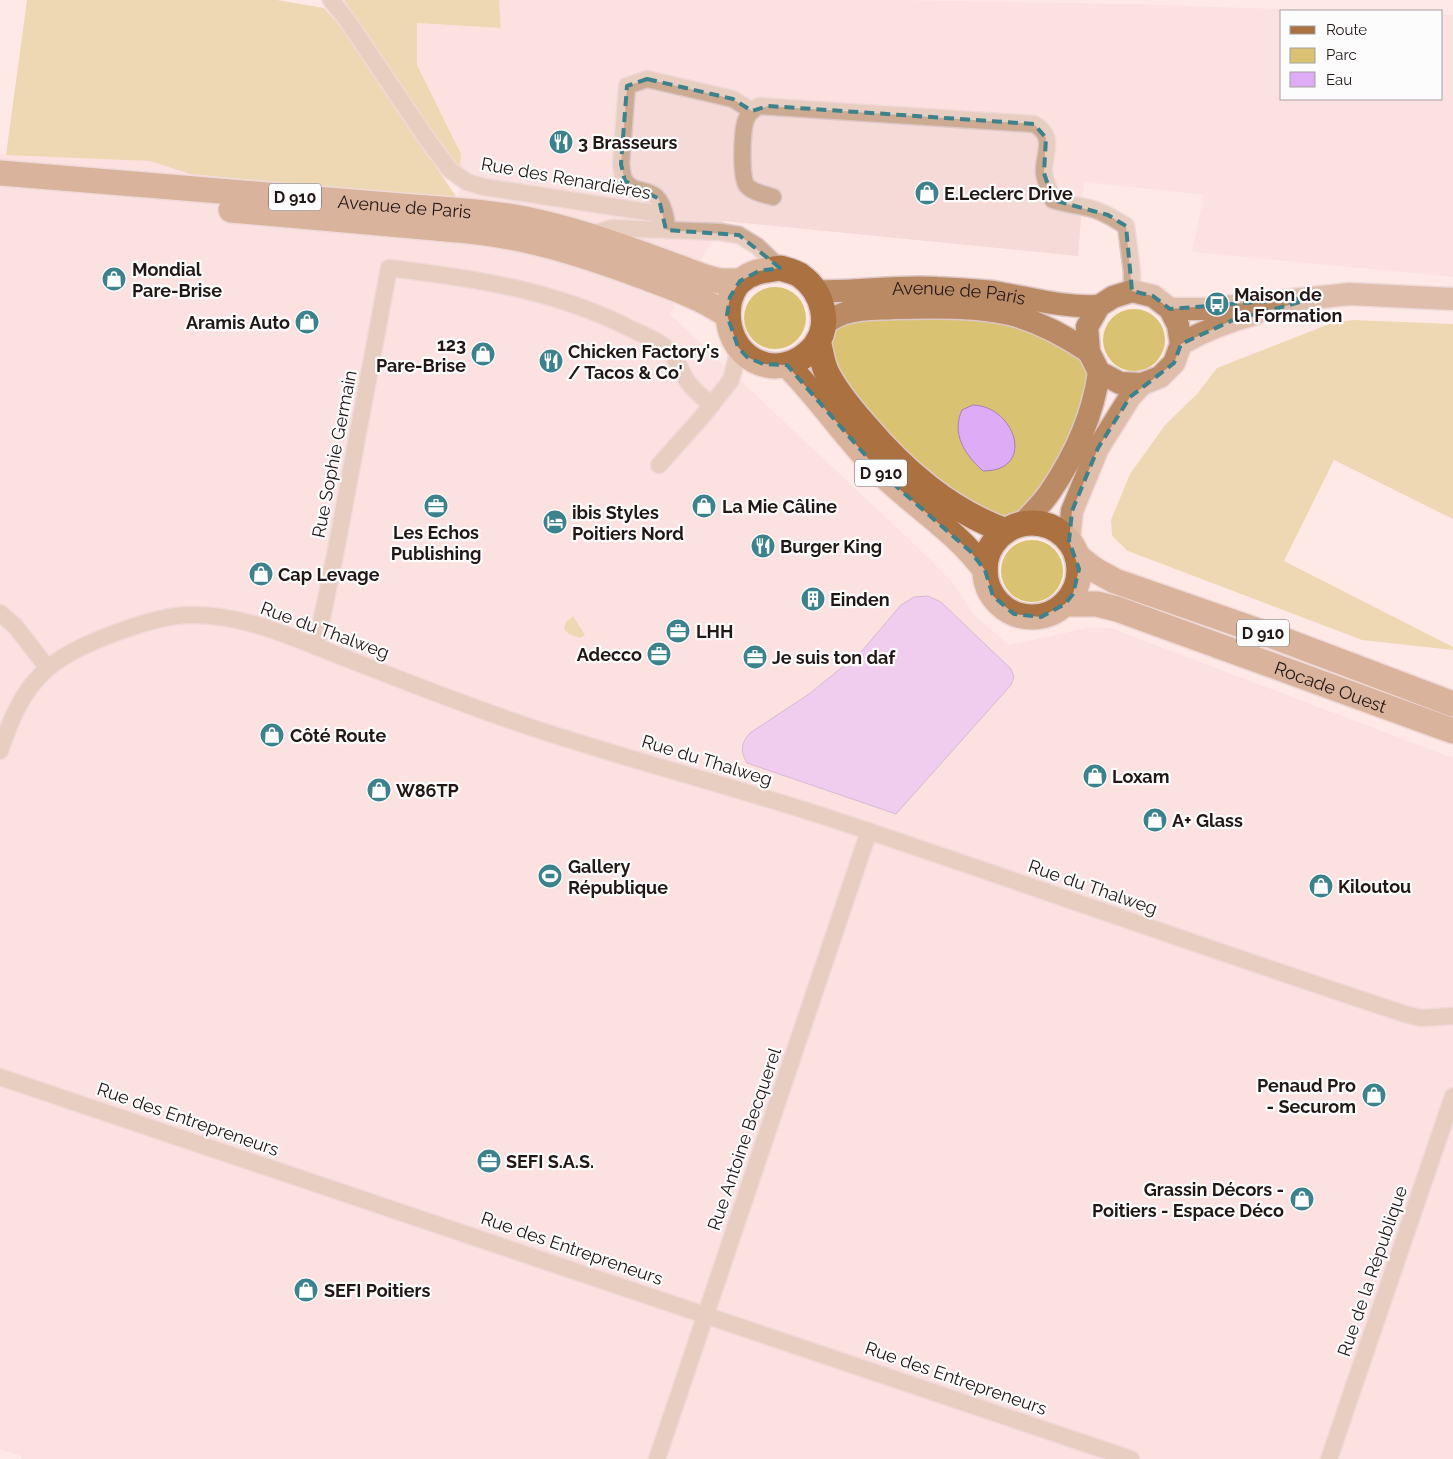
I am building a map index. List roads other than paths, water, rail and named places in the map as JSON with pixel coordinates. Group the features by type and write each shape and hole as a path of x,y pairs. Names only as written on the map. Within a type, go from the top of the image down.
{"main road":[{"name":"Avenue de Paris","path":"0,173 474,212 533,220 588,235 708,278 720,281 740,281"},
{"name":"Avenue de Paris","path":"0,190 501,234 555,246 588,256 692,294 727,315"},
{"path":"780,268 801,276 816,291 823,307 821,332 804,357 775,364 747,358 730,333 727,315 730,297 740,281 759,271 780,268"},
{"name":"Avenue de Paris","path":"816,291 841,293 873,289 934,288 993,292 1079,308 1099,306"},
{"path":"1132,291 1152,296 1170,308 1178,325 1181,344 1174,363 1160,377 1142,384 1120,383 1099,372 1089,352 1088,328 1099,306 1113,297 1132,291"},
{"path":"1170,308 1204,308 1358,294 1453,299"},
{"path":"1181,344 1204,331 1233,320 1319,297"},
{"name":"Avenue de Paris","path":"821,332 844,313 869,309 927,307 989,311 1016,316 1045,327 1072,340 1089,352"},
{"name":"D 910","path":"821,332 826,371 848,406 886,450 931,490 950,504 987,524 1014,528"},
{"name":"D 910","path":"775,364 805,382 859,451 880,472 970,551 985,570"},
{"path":"1099,372 1089,415 1065,468 1049,494 1014,528 995,541 987,555 985,570 987,584 993,596 1002,606 1014,614 1027,617 1041,617 1054,612 1065,604 1073,594 1078,582 1079,569 1073,548 1072,511 1098,448 1130,397 1142,384"},
{"path":"1014,528 1035,523 1048,526 1059,532 1073,548"},
{"name":"Rocade Ouest","path":"1073,548 1095,570 1115,581 1282,640 1453,704"},
{"name":"Rocade Ouest","path":"1065,604 1097,604 1117,608 1453,731"}],"street":[{"name":"Rue des Renardières","path":"331,0 347,20 429,142 450,170 467,182 518,194 646,211 660,215 666,225"},
{"path":"666,225 664,208 659,199 654,194 632,187 625,181 623,174 621,164 627,86 647,79 733,99 752,110"},
{"path":"773,196 758,193 748,186 743,179 741,169 746,120 752,110 759,106 1034,124 1039,127 1048,144 1044,173 1053,200 1089,208 1108,215 1126,226 1132,272 1132,291"},
{"name":"Rue des Renardières","path":"588,235 613,228 666,225 739,235 758,246 780,268"},
{"name":"Rue Sophie Germain","path":"316,647 339,538 389,268 486,282 546,296 603,314 665,347 677,361 695,392 712,405"},
{"path":"659,465 712,405 731,380 738,347"},
{"path":"731,380 747,371 775,364"},
{"path":"0,613 15,626 47,667"},
{"name":"Rue du Thalweg","path":"0,751 8,727 23,696 47,667 66,654 88,643 139,624 165,618 190,615 228,617 263,626 540,730 869,831 1405,1014 1421,1018 1453,1016"},
{"name":"Rue Antoine Becquerel","path":"657,1459 869,831"},
{"path":"1453,1005 1453,1011"},
{"name":"Rue des Entrepreneurs","path":"0,1077 1131,1459"},
{"name":"Rue de la République","path":"1329,1459 1453,1096"}],"water":[{"path":"973,405 988,408 1000,416 1009,426 1014,438 1015,450 1010,461 1000,468 983,471 966,451 959,436 958,427 962,410"},
{"path":"928,596 941,602 1011,669 1014,677 1011,685 896,814 747,763 742,747 750,733 809,694 861,652 901,605 914,597"}],"place":[{"name":"3 Brasseurs","path":"561,142"},
{"name":"E.Leclerc Drive","path":"927,193"},
{"name":"Mondial Pare-Brise","path":"114,279"},
{"name":"Maison de la Formation","path":"1217,304"},
{"name":"Aramis Auto","path":"307,322"},
{"name":"123 Pare-Brise","path":"483,354"},
{"name":"Chicken Factory's / Tacos & Co'","path":"551,361"},
{"name":"Les Echos Publishing","path":"436,506"},
{"name":"La Mie Câline","path":"704,506"},
{"name":"ibis Styles Poitiers Nord","path":"555,522"},
{"name":"Burger King","path":"763,546"},
{"name":"Cap Levage","path":"261,574"},
{"name":"Einden","path":"813,599"},
{"name":"LHH","path":"678,631"},
{"name":"Adecco","path":"659,654"},
{"name":"Je suis ton daf","path":"755,657"},
{"name":"Côté Route","path":"272,735"},
{"name":"Loxam","path":"1095,776"},
{"name":"W86TP","path":"379,790"},
{"name":"A+ Glass","path":"1155,820"},
{"name":"Gallery République","path":"550,876"},
{"name":"Kiloutou","path":"1321,886"},
{"name":"Penaud Pro - Securom","path":"1374,1095"},
{"name":"SEFI S.A.S.","path":"489,1161"},
{"name":"Grassin Décors - Poitiers - Espace Déco","path":"1302,1199"},
{"name":"SEFI Poitiers","path":"306,1290"}]}
